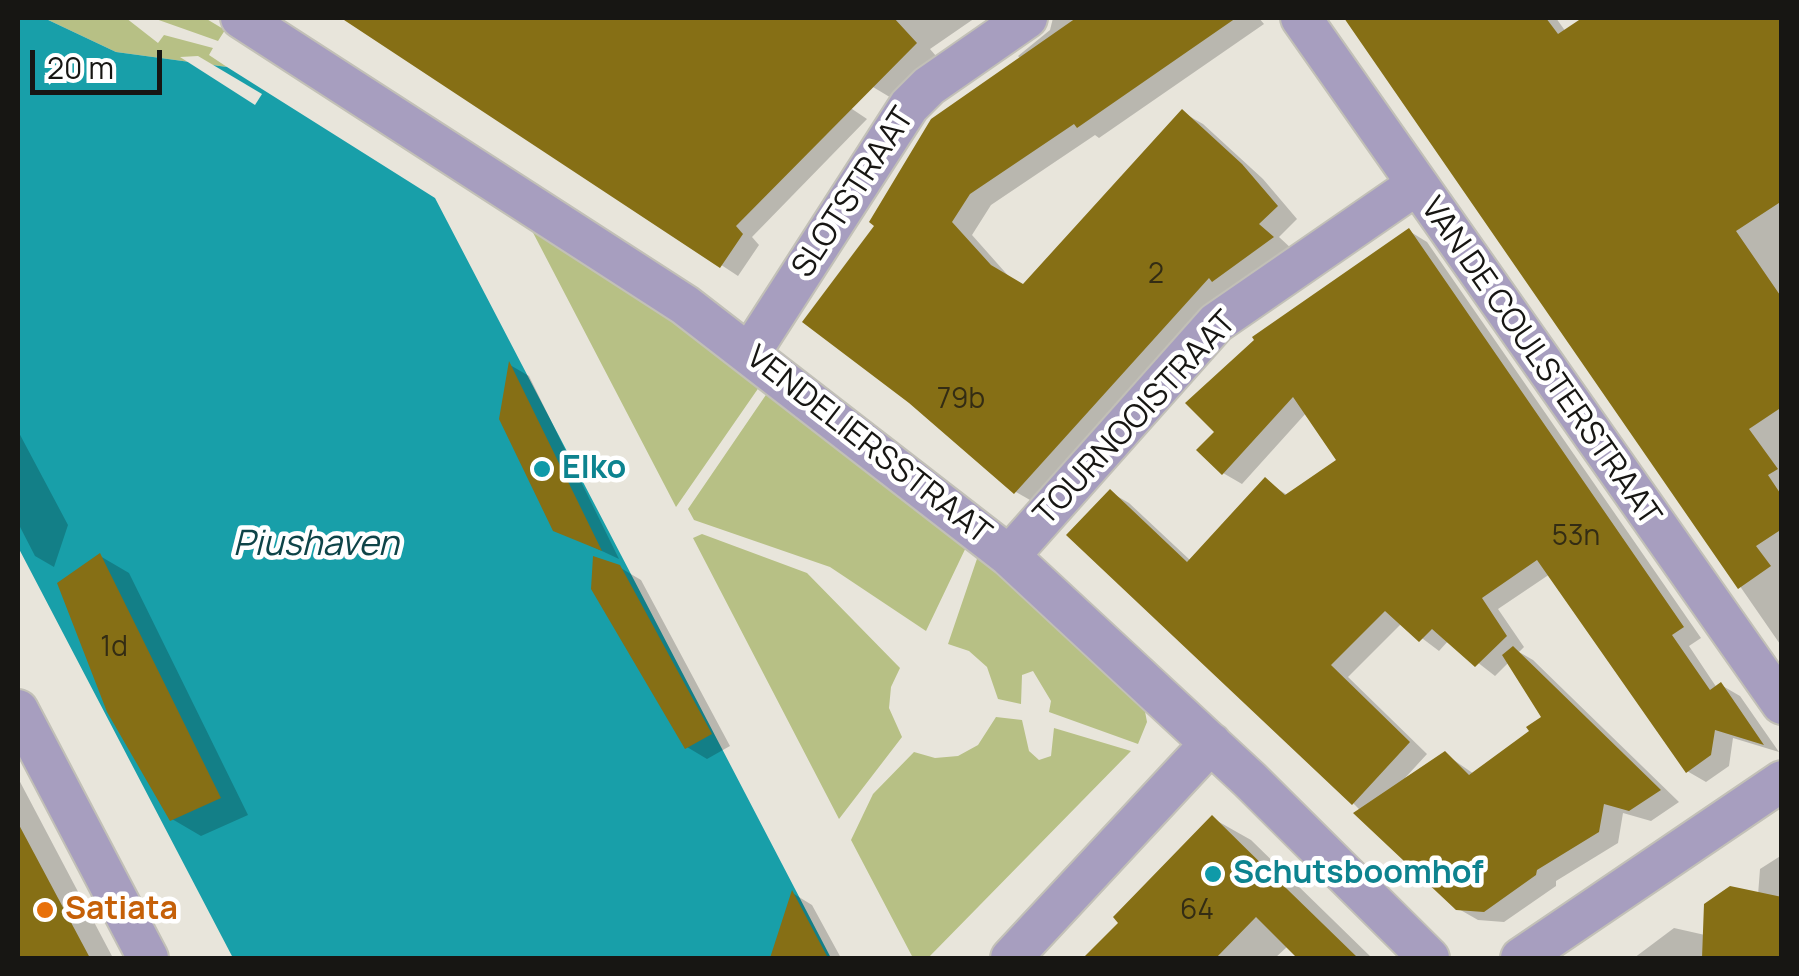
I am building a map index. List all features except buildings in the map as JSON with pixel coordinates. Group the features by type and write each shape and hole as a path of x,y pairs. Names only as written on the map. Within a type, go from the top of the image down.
{"street":[{"name":"VENDELIERSSTRAAT","path":"241,18 670,295 750,352 1010,556 1211,743 1428,958"},
{"name":"SLOTSTRAAT","path":"750,352 908,106 929,86 1026,18"},
{"name":"VAN DE COULSTERSTRAAT","path":"1302,18 1782,704"},
{"name":"TOURNOOISTRAAT","path":"1010,556 1216,323 1416,185"},
{"path":"18,710 148,958"},
{"path":"1012,958 1211,743"},
{"path":"1522,958 1782,781"}],"green space":[{"path":"44,18 126,18 158,43 164,35 213,48 209,55 227,67 116,52"},
{"path":"153,18 205,18 225,30 218,41"},
{"path":"528,223 764,380 676,507"},
{"path":"772,386 969,541 926,631 830,567 694,520 688,509"},
{"path":"702,534 807,573 900,668 891,687 889,708 902,737 839,819 693,538"},
{"path":"980,550 1144,706 1147,722 1138,744 1049,712 1051,701 1033,671 1022,675 1021,704 998,699 987,667 969,651 948,644"},
{"path":"996,717 1022,720 1029,751 1039,760 1051,756 1054,728 1131,751 928,958 913,958 851,840 873,794 914,752 935,758 958,756 978,745"}],"water":[{"name":"Piushaven","path":"18,18 44,18 116,52 227,67 435,198 831,958 233,958 18,547"}],"pier":[{"path":"198,56 262,94 255,105 180,57"}],"place":[{"name":"Elko","path":"542,469"},
{"name":"Schutsboomhof","path":"1213,874"},
{"name":"Satiata","path":"45,910"}]}
